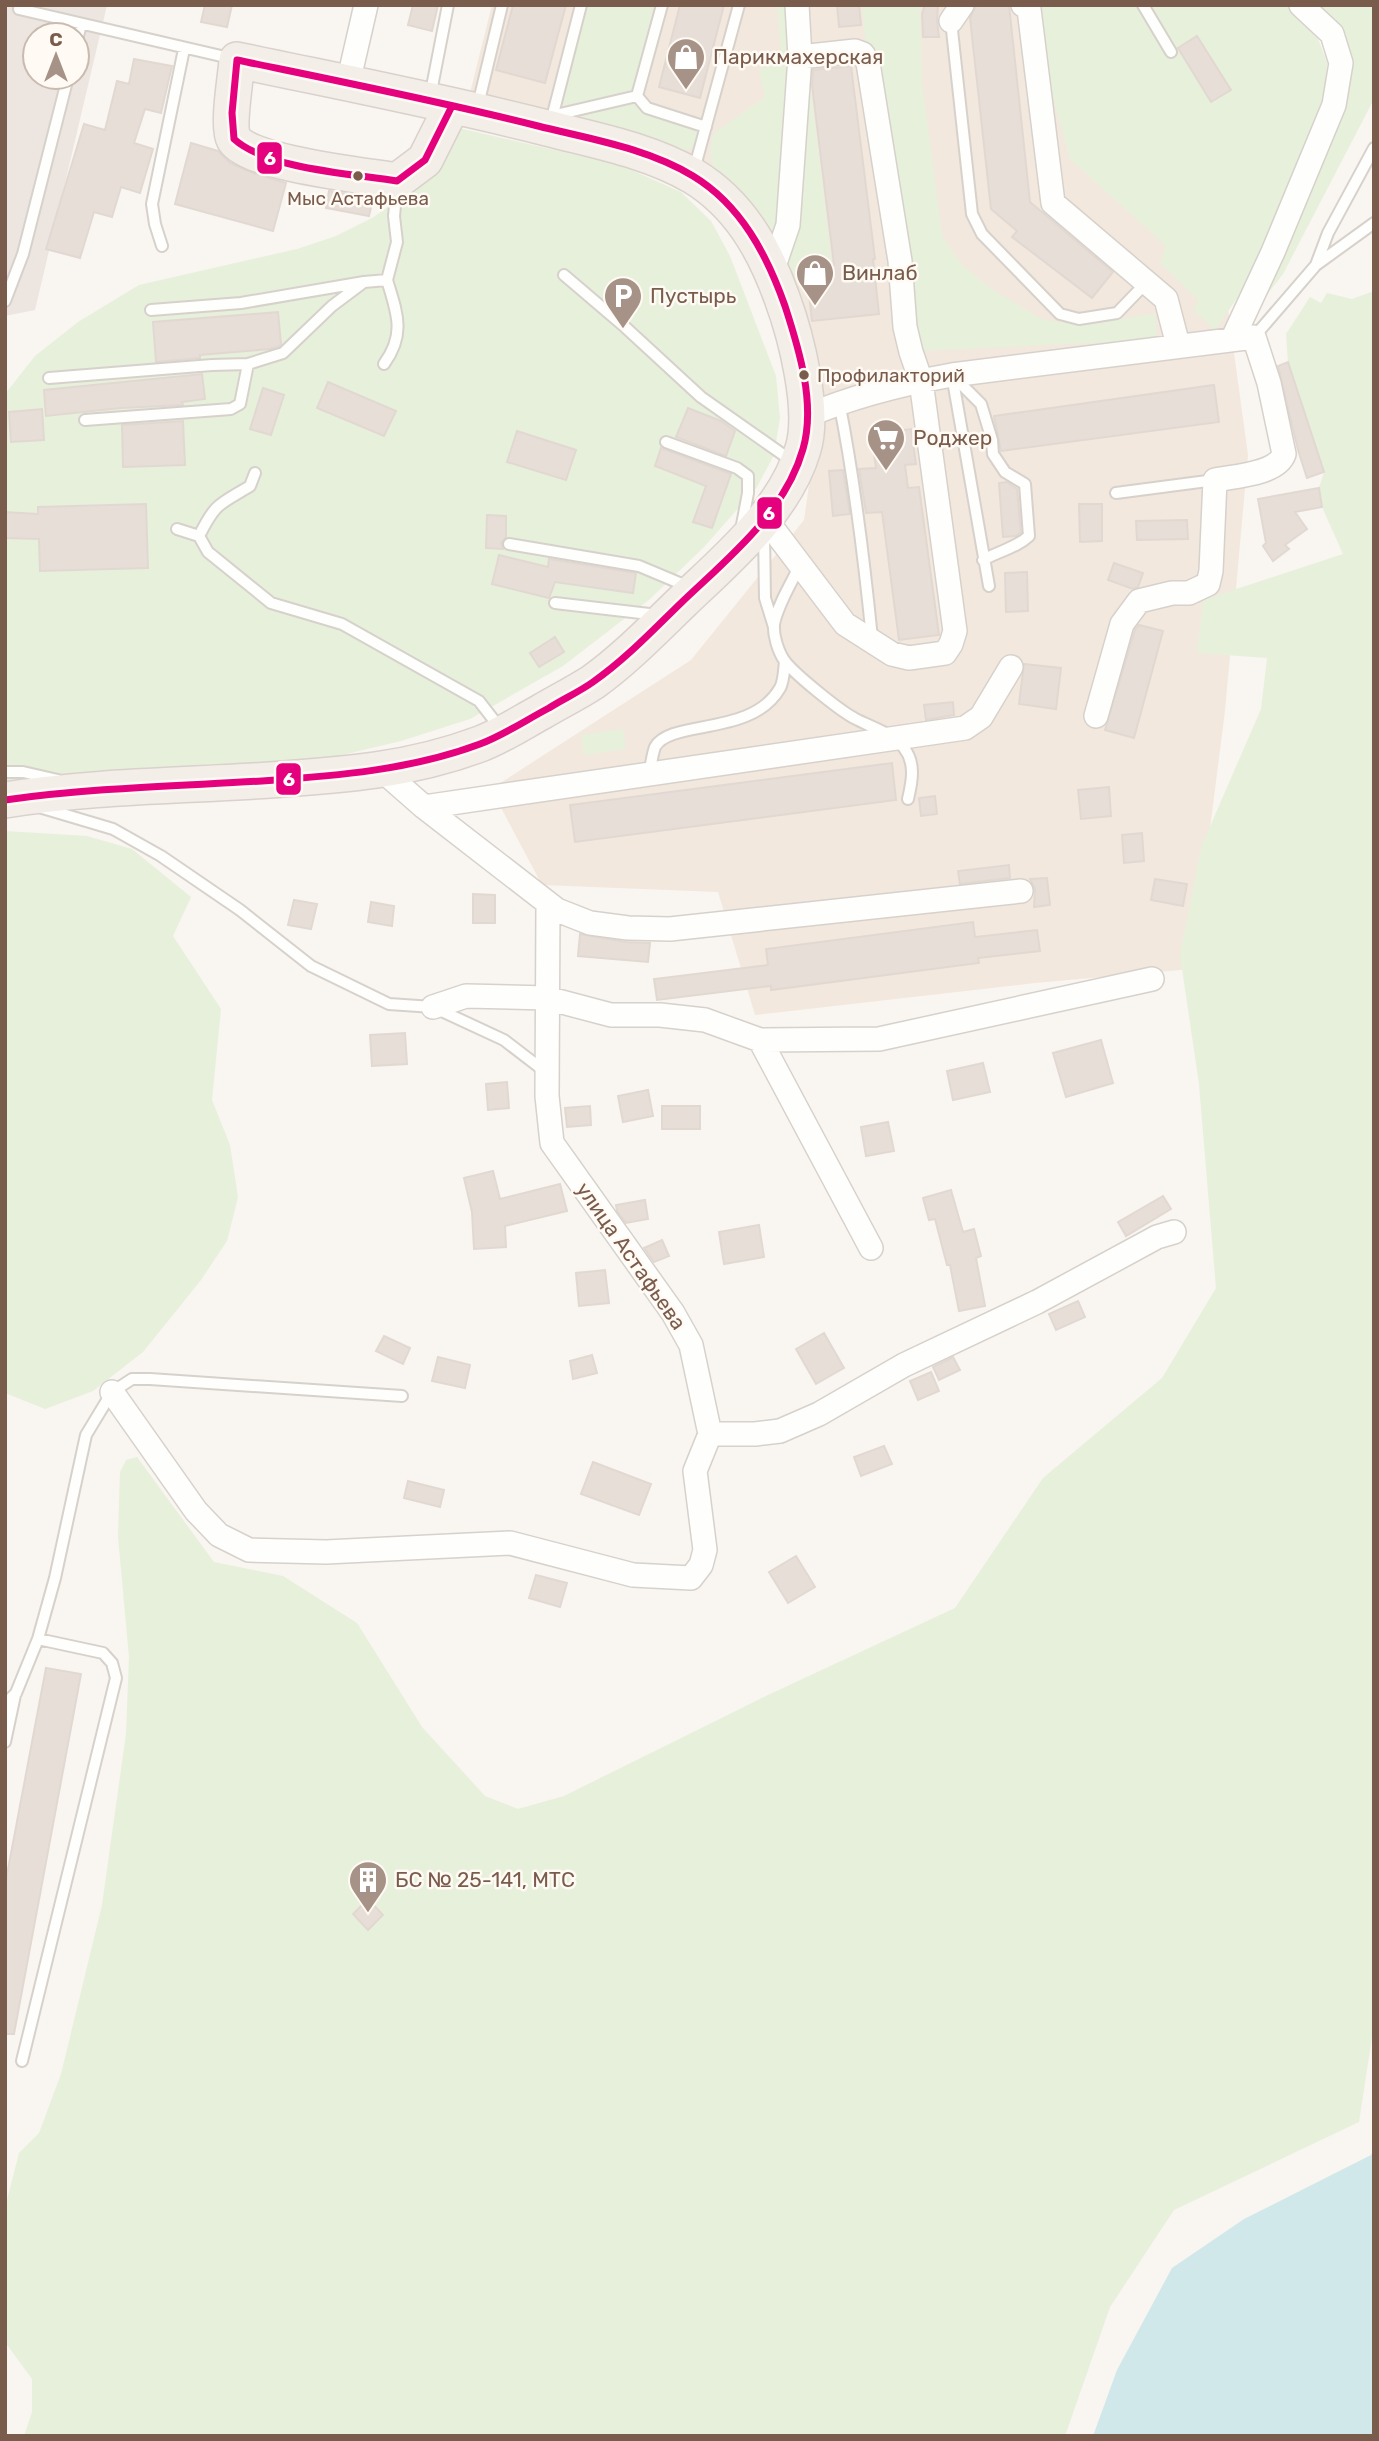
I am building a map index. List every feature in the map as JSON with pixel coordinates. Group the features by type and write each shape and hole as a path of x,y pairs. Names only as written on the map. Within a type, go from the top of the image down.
{"main road":[{"path":"7,790 78,792 383,771 435,760 486,742 593,681 668,616 738,547 785,489 804,447 807,416 798,354 784,302 772,272 743,218 713,190 692,176 644,153 543,119 453,106 237,60 231,130 234,141 242,148 280,162 397,181 425,160 453,106"}],"street":[{"path":"348,83 366,5"},
{"path":"772,272 788,225 800,57 797,5"},
{"path":"1023,5 1029,9 1053,203 1166,299 1178,345"},
{"path":"1096,716 1122,624 1139,601 1172,593 1189,593 1208,584 1211,571 1215,480 1270,469 1281,462 1284,454 1269,383 1244,338 1278,240 1334,105 1342,63 1332,34 1301,5"},
{"path":"764,517 845,624 892,654 909,658 945,653 955,631 921,381 905,327 900,261 868,63 863,54 855,51 800,57"},
{"path":"807,416 839,402 952,375 1244,338"},
{"path":"424,807 965,728 981,717 1011,667"},
{"path":"383,771 548,905 590,923 628,928 670,929 1021,891"},
{"name":"улица Астафьева","path":"548,905 547,1073 552,1143 674,1313 691,1345 710,1434"},
{"path":"433,1007 466,996 547,998 611,1014 660,1015 705,1020 760,1040 878,1039 1152,979"},
{"path":"760,1040 871,1248"},
{"path":"111,1392 196,1511 219,1535 249,1550 326,1552 510,1543 633,1575 691,1578 701,1565 705,1550 695,1471 710,1434 780,1431 819,1414 904,1366 1037,1302 1157,1237 1174,1232"}],"lane":[{"path":"448,5 453,106"},
{"path":"453,106 502,5"},
{"path":"543,119 581,5"},
{"path":"637,96 662,5"},
{"path":"692,176 739,5"},
{"path":"1143,5 1171,52"},
{"path":"5,6 19,7 70,21"},
{"path":"956,13 972,214 982,234 1060,314 1079,319 1117,313 1146,282"},
{"path":"91,26 237,60"},
{"path":"162,246 152,204 184,49"},
{"path":"5,301 23,254 64,91"},
{"path":"543,119 637,96"},
{"path":"637,96 647,108 706,127"},
{"path":"1316,265 1328,233 1374,148"},
{"path":"384,364 398,340 399,323 387,280 397,242 394,216 397,181"},
{"path":"1244,338 1316,265 1374,223"},
{"path":"564,275 701,397 797,464"},
{"path":"151,310 241,303 387,280"},
{"path":"49,378 248,363 283,353 324,314 364,282"},
{"path":"85,420 231,409 240,404 248,363"},
{"path":"952,375 989,586"},
{"path":"952,375 981,404 992,440 993,454 1005,472 1026,484 1029,536 1018,547 1002,550 983,559"},
{"path":"839,402 849,449 873,641"},
{"path":"666,442 737,468 748,476 748,493 738,547"},
{"path":"199,536 220,502 250,486 255,473"},
{"path":"1116,493 1215,480"},
{"path":"764,517 765,598 777,644 785,661 851,717 894,738 904,748 911,764 913,781 908,799"},
{"path":"177,529 199,536 208,552 271,603 342,624 479,701 504,733"},
{"path":"509,544 639,566 695,590"},
{"path":"774,627 778,612 800,565"},
{"path":"555,603 668,616"},
{"path":"649,774 655,747 661,740 671,734 736,721 754,713 767,703 781,686 785,661"},
{"path":"7,790 113,830 161,856 240,910 311,966 389,1004 433,1007 504,1040 547,1073"},
{"path":"5,1742 16,1693 38,1639 55,1578 86,1435 111,1392 132,1379 150,1379 402,1396"},
{"path":"22,2061 116,1678 112,1663 103,1653 38,1639"},
{"path":"5,1704 16,1693"}],"shaded area":[{"path":"5,5 107,5 91,73 91,21 21,21 21,91 87,91 35,310 5,316"},
{"path":"492,5 1044,5 1224,280 1248,455 1225,711 1192,969 1035,983 755,1015 718,892 542,885 491,789 691,660 804,520 822,394 751,181 615,129 470,93"}],"green space":[{"path":"576,5 669,5 643,101 697,128 697,143 692,148 681,152 559,114 553,98"},
{"path":"777,5 794,5 808,64 832,263 797,268 798,282 783,285 713,170 710,148 714,133 765,97 759,70 781,57"},
{"path":"862,5 923,5 920,11 922,82 942,235 960,263 990,288 1041,319 1074,324 1155,313 1157,340 919,351 866,48"},
{"path":"1028,5 1286,5 1318,39 1327,62 1326,90 1318,121 1258,268 1215,330 1193,310 1199,301 1160,263 1166,246 1070,159"},
{"path":"1319,5 1374,5 1374,99 1283,274 1248,319 1347,65 1346,34"},
{"path":"441,124 620,165 681,192 711,221 730,256 776,376 780,418 774,455 757,487 704,547 650,599 563,666 470,719 401,741 329,758 5,786 5,394 35,356 78,322 139,285 297,249 336,236 372,218 397,201"},
{"path":"1374,291 1374,2024 1359,2122 1174,2210 1110,2307 1065,2436 24,2436 32,2412 32,2379 5,2342 5,2208 19,2153 39,2133 61,2074 102,1905 126,1734 129,1657 118,1537 120,1472 126,1460 137,1457 214,1562 283,1576 357,1623 422,1727 485,1796 518,1809 564,1796 768,1695 955,1608 1043,1478 1162,1378 1216,1288 1199,1084 1180,955 1202,845 1261,709 1267,658 1197,653 1203,600 1343,554 1322,507 1319,488 1324,472 1288,362 1286,334 1310,297 1321,303 1327,293 1352,299"},
{"path":"623,729 626,749 584,755 581,735"},
{"path":"5,831 87,836 132,849 191,897 173,936 221,1009 212,1100 230,1145 238,1197 227,1241 201,1280 143,1352 93,1391 45,1409 5,1393"}],"water":[{"path":"1374,2150 1374,2436 1093,2436 1117,2370 1172,2268 1244,2219 1371,2155"}],"building":[{"path":"205,5 232,5 227,27 201,22"},
{"path":"413,5 438,5 432,31 408,25"},
{"path":"513,5 566,5 545,83 496,70"},
{"path":"680,5 724,5 700,98 659,87"},
{"path":"837,5 859,5 861,25 839,27"},
{"path":"925,5 938,5 939,37 923,37 922,14"},
{"path":"976,5 1009,5 1030,202 1113,272 1092,298 1012,237 1017,231 991,209 970,18"},
{"path":"1197,36 1231,90 1211,102 1178,48"},
{"path":"134,59 172,66 161,113 145,109 134,143 153,149 140,193 121,187 112,217 94,212 80,258 46,249 84,124 105,130 117,81 129,84"},
{"path":"851,66 875,259 879,314 812,321 806,268 834,265 812,85 813,70"},
{"path":"191,143 218,151 230,163 253,173 286,183 273,231 175,204"},
{"path":"329,191 373,198 369,216 326,208"},
{"path":"278,312 279,346 156,362 153,322"},
{"path":"1288,362 1324,472 1307,478 1278,366"},
{"path":"202,374 205,399 182,402 183,405 46,416 44,390"},
{"path":"328,382 396,411 384,436 317,408"},
{"path":"1214,385 1219,422 1001,451 994,416"},
{"path":"263,388 284,395 271,435 250,429"},
{"path":"688,408 721,421 735,431 726,456 676,437"},
{"path":"42,409 44,440 11,442 9,412"},
{"path":"183,421 185,465 123,467 122,425"},
{"path":"911,429 916,464 905,465 908,488 919,487 939,635 899,640 882,512 866,513 859,469 876,468 871,434"},
{"path":"517,431 576,450 566,480 507,462"},
{"path":"661,448 731,474 712,528 693,522 706,486 655,466"},
{"path":"843,470 850,514 833,516 829,471"},
{"path":"1007,482 1017,489 1021,532 1016,536 1003,537 999,483"},
{"path":"1319,488 1322,507 1295,512 1307,529 1285,545 1289,549 1273,561 1263,546 1266,543 1258,499"},
{"path":"146,504 148,568 40,571 39,539 5,538 5,512 38,514 38,507"},
{"path":"1079,504 1102,504 1102,541 1080,542"},
{"path":"487,515 506,516 506,537 501,543 503,549 486,548"},
{"path":"1187,520 1188,539 1137,540 1136,521"},
{"path":"499,555 548,567 549,559 636,573 633,593 555,582 549,598 492,584"},
{"path":"1114,563 1143,573 1138,587 1133,589 1108,580"},
{"path":"1027,572 1028,611 1006,612 1005,573"},
{"path":"1139,625 1163,631 1134,738 1105,730 1135,630"},
{"path":"555,637 564,652 539,667 530,653"},
{"path":"1024,664 1061,668 1056,709 1019,704"},
{"path":"953,702 954,715 926,720 924,705"},
{"path":"892,763 896,800 575,842 570,805"},
{"path":"1109,787 1111,816 1081,819 1078,790"},
{"path":"935,796 937,814 921,816 919,798"},
{"path":"1142,833 1144,861 1124,863 1122,835"},
{"path":"1009,865 1010,878 960,884 958,871"},
{"path":"1047,878 1050,905 1034,907 1035,889 1030,879"},
{"path":"1155,879 1187,884 1183,906 1151,900"},
{"path":"473,894 495,895 495,923 473,923"},
{"path":"294,900 317,904 311,929 288,925"},
{"path":"371,902 394,906 392,926 368,922"},
{"path":"973,922 975,937 1037,930 1040,951 978,958 979,963 771,990 771,986 657,1000 654,979 768,965 766,949"},
{"path":"580,934 650,943 648,962 578,956"},
{"path":"405,1033 407,1064 372,1066 370,1035"},
{"path":"1101,1040 1113,1083 1066,1097 1053,1053"},
{"path":"983,1063 990,1092 953,1100 947,1071"},
{"path":"507,1082 509,1108 488,1110 486,1084"},
{"path":"648,1090 653,1116 623,1122 618,1096"},
{"path":"590,1106 591,1125 567,1127 565,1108"},
{"path":"662,1106 700,1106 700,1129 662,1129"},
{"path":"888,1122 894,1151 866,1156 861,1127"},
{"path":"493,1171 500,1199 560,1184 567,1211 505,1226 506,1247 474,1249 472,1212 464,1178"},
{"path":"951,1190 963,1232 974,1229 981,1256 976,1258 985,1306 959,1311 950,1265 947,1265 935,1219 929,1220 923,1198"},
{"path":"1163,1196 1171,1209 1126,1236 1118,1222"},
{"path":"645,1200 648,1219 626,1223 617,1211 616,1205"},
{"path":"759,1225 764,1257 724,1264 719,1232"},
{"path":"662,1240 669,1256 654,1262 644,1248"},
{"path":"605,1270 609,1303 579,1306 576,1273"},
{"path":"1078,1301 1085,1317 1056,1330 1049,1314"},
{"path":"824,1333 844,1368 816,1384 796,1349"},
{"path":"384,1336 410,1348 403,1364 376,1351"},
{"path":"592,1355 597,1373 573,1379 570,1361"},
{"path":"438,1357 470,1365 465,1388 432,1381"},
{"path":"953,1357 960,1370 939,1380 933,1367"},
{"path":"931,1372 939,1391 918,1400 910,1381"},
{"path":"884,1446 892,1464 861,1476 854,1457"},
{"path":"593,1462 651,1484 639,1515 581,1494"},
{"path":"408,1481 444,1490 440,1507 404,1498"},
{"path":"796,1556 815,1587 788,1603 769,1572"},
{"path":"536,1575 567,1583 560,1607 529,1598"},
{"path":"46,1668 81,1674 14,2034 5,2034 5,1885"},
{"name":"БС № 25-141, МТС","path":"368,1899 383,1915 368,1930 353,1914"}],"transit line":[{"name":"6","path":"237,60 232,113 234,139 267,157 311,169 397,181 425,160 452,106"},
{"name":"6","path":"5,800 101,790 345,774 427,760 489,740 588,686 639,644 736,551 769,514 795,472 803,449 807,432 807,395 796,340 778,287 761,250 738,216 725,201 693,176 657,158 598,140 237,60"}],"place":[{"name":"Парикмахерская","path":"686,91"},
{"name":"Мыс Астафьева","path":"358,176"},
{"name":"Винлаб","path":"815,307"},
{"name":"Пустырь","path":"623,330"},
{"name":"Профилакторий","path":"804,375"},
{"name":"Роджер","path":"886,472"},
{"name":"БС № 25-141, МТС","path":"368,1914"}]}
